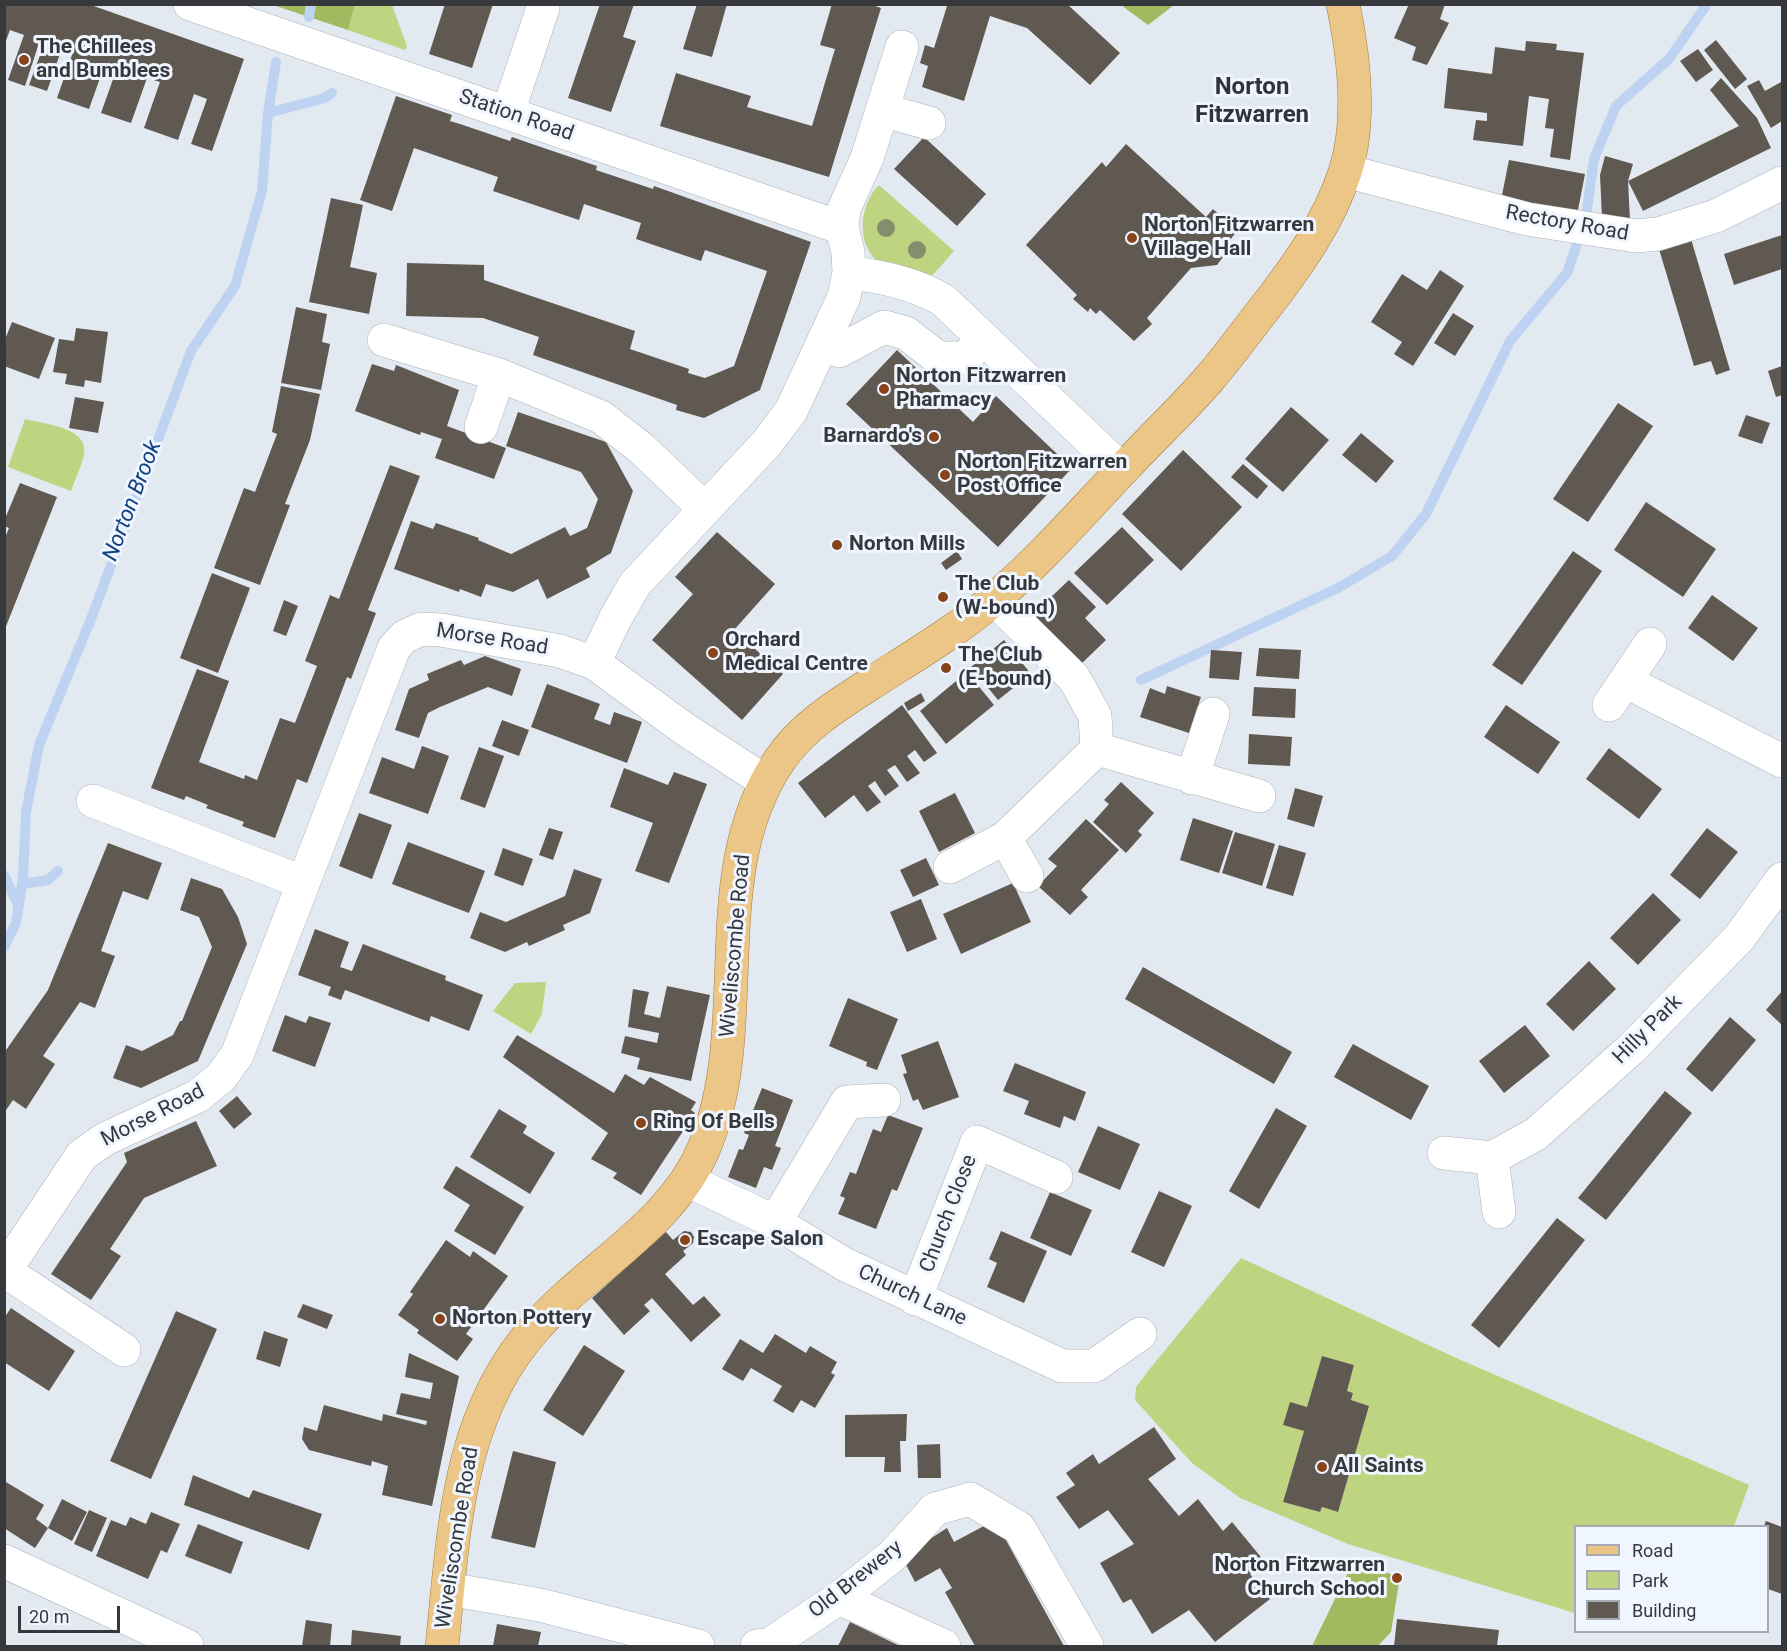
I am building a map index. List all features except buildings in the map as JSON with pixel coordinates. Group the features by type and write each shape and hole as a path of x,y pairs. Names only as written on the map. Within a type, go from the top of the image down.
{"main road":[{"name":"Wiveliscombe Road","path":"442,1647 457,1517 471,1446 483,1408 502,1370 536,1326 659,1214 687,1180 703,1151 719,1107 728,1056 740,865 754,807 766,782 783,755 817,720 941,639 994,599 1068,527 1207,381 1286,280 1322,224 1346,171 1353,117 1353,69 1343,4"}],"street":[{"name":"Station Road","path":"190,4 842,228"},
{"path":"508,112 543,8"},
{"path":"594,663 635,584 766,444 791,411 844,297 849,273 848,252 842,228 844,209 867,158 902,47"},
{"path":"882,110 929,123"},
{"name":"Rectory Road","path":"1346,171 1469,206 1527,219 1636,236 1658,234 1716,216 1782,183"},
{"path":"849,273 899,281 926,290 943,300 1122,470"},
{"path":"822,345 839,351 884,327 906,333 938,358 964,358 985,340"},
{"path":"384,340 499,375 601,417 642,449 704,508"},
{"path":"481,427 499,375"},
{"path":"994,599 1074,678 1095,716 1098,749"},
{"name":"Morse Road","path":"124,1350 5,1271 82,1155 105,1139 198,1096 230,1066 237,1055 394,648 404,637 421,629 441,630 560,651 594,663 686,730 766,782"},
{"path":"1650,644 1618,693 1782,761"},
{"path":"1192,778 1213,714"},
{"path":"1098,749 1258,796"},
{"path":"950,867 1005,838 1098,749"},
{"path":"93,801 302,882"},
{"path":"1005,838 1027,876"},
{"name":"Hilly Park","path":"1492,1158 1536,1134 1632,1048 1739,938 1782,879"},
{"path":"775,1222 847,1102 884,1100"},
{"name":"Church Close","path":"915,1299 977,1142 1056,1177"},
{"path":"1444,1153 1492,1158 1499,1212"},
{"name":"Church Lane","path":"687,1180 701,1189 775,1222 844,1264 1062,1366 1094,1366 1140,1334"},
{"name":"Old Brewery","path":"757,1647 769,1644 839,1598 892,1556 936,1509 970,1499 1019,1528 1087,1647"},
{"path":"19,1568 187,1647"},
{"path":"448,1589 540,1605 698,1647"},
{"path":"839,1598 944,1647"}],"green space":[{"path":"273,5 355,5 348,30"},
{"path":"355,5 392,5 407,46 405,50 348,30"},
{"path":"1121,5 1174,5 1148,25"},
{"path":"879,185 954,251 933,275 912,274 890,269 883,266 871,254 863,235 864,213 872,193"},
{"path":"25,419 64,428 80,438 84,446 84,455 71,491 8,467"},
{"path":"546,982 542,1014 531,1034 493,1011 515,983"},
{"path":"1241,1258 1454,1357 1749,1485 1734,1525 1574,1525 1574,1613 1348,1544 1240,1498 1192,1463 1135,1400 1136,1387","holes":["1322,1356 1354,1365 1347,1391 1353,1393 1351,1400 1368,1406 1338,1512 1322,1507 1320,1512 1283,1502 1304,1431 1283,1425 1290,1403 1307,1407"]},
{"path":"1353,1562 1400,1577 1391,1632 1378,1646 1312,1646"}],"waterway":[{"name":"Norton Brook","path":"309,17 311,4"},
{"path":"1586,216 1594,159 1616,106 1669,59 1707,4"},
{"name":"Norton Brook","path":"4,947 16,923 23,878 26,812 39,745 91,619 191,351 235,286 262,191 268,113 276,62"},
{"path":"268,113 325,98 332,93"},
{"path":"1141,680 1338,588 1392,556 1426,514 1510,341 1567,273 1577,244"},
{"path":"22,884 48,880 58,871"},
{"path":"4,875 18,905"}],"place":[{"name":"The Chillees and Bumblees","path":"24,60"},
{"name":"Norton Fitzwarren Village Hall","path":"1132,238"},
{"name":"Norton Fitzwarren Pharmacy","path":"884,389"},
{"name":"Barnardo's","path":"934,437"},
{"name":"Norton Fitzwarren Post Office","path":"945,475"},
{"name":"Norton Mills","path":"837,545"},
{"name":"The Club (W-bound)","path":"943,597"},
{"name":"Orchard Medical Centre","path":"713,653"},
{"name":"The Club (E-bound)","path":"946,668"},
{"name":"Ring Of Bells","path":"641,1123"},
{"name":"Escape Salon","path":"685,1240"},
{"name":"Norton Pottery","path":"440,1319"},
{"name":"All Saints","path":"1322,1467"},
{"name":"Norton Fitzwarren Church School","path":"1397,1578"}],"district":[{"name":"Norton Fitzwarren","path":"1252,102"}]}
